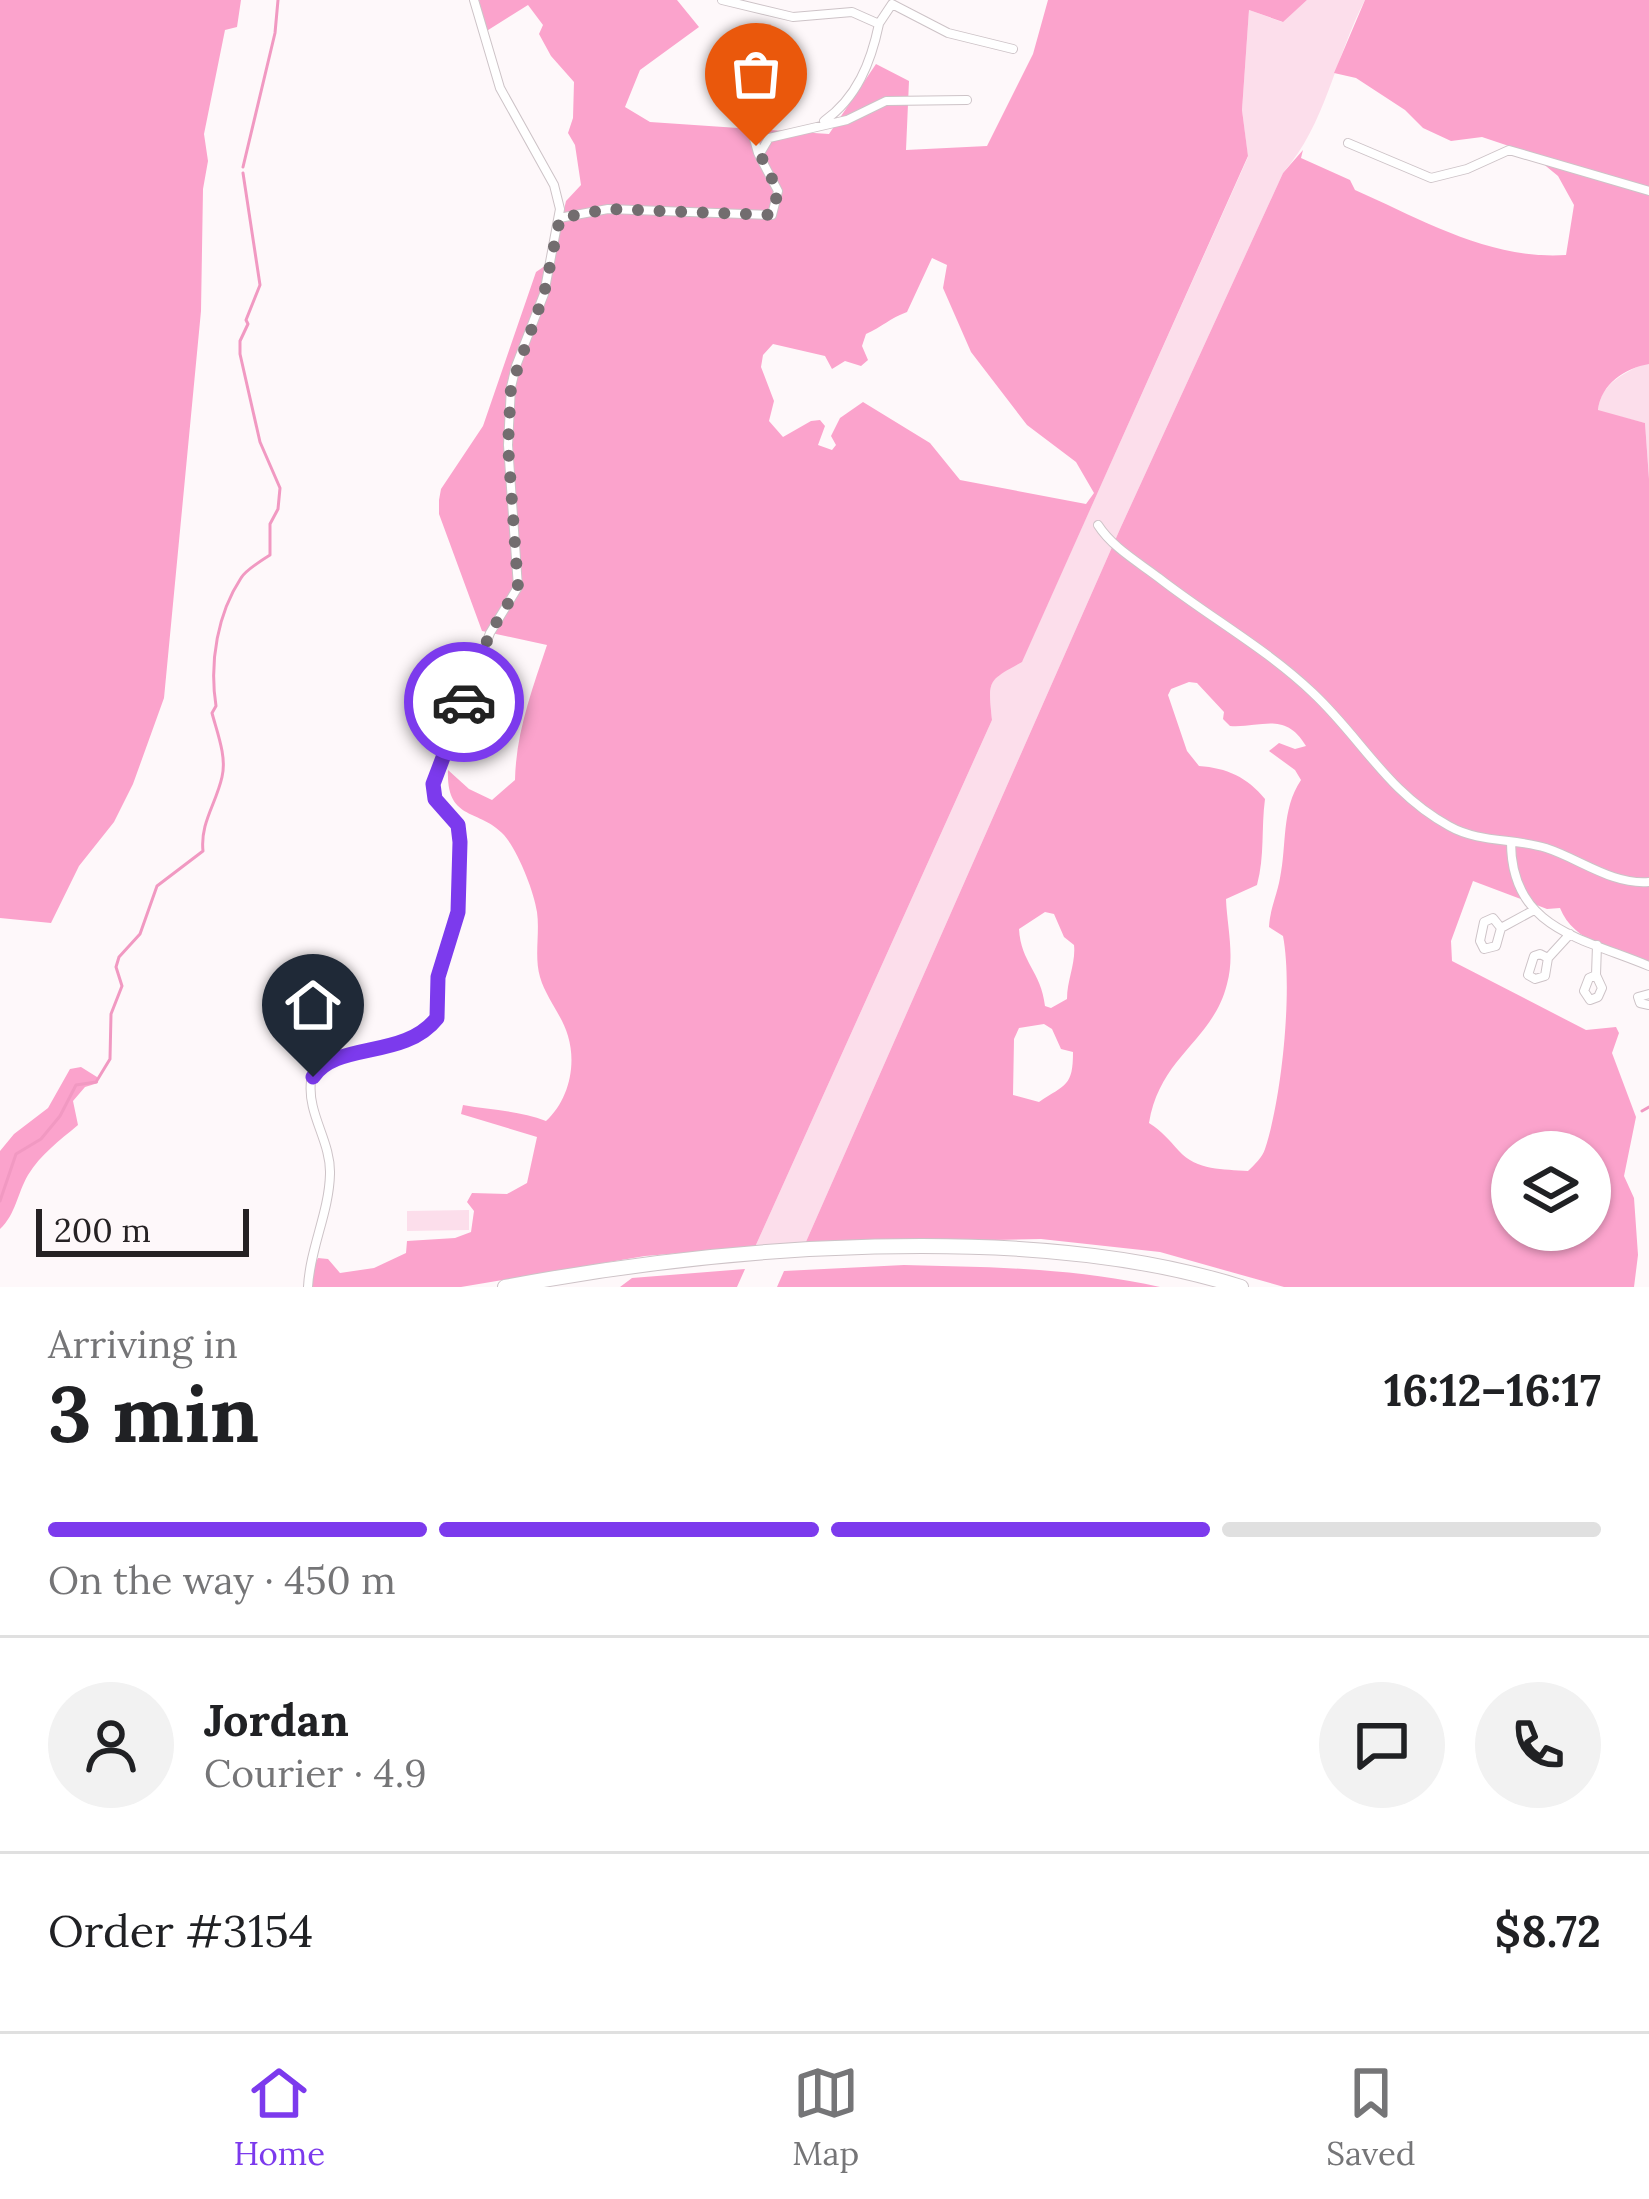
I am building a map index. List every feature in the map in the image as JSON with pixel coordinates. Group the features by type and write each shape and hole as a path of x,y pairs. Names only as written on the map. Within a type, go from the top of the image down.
{"highway":[{"path":"505,1287 668,1262 782,1252 926,1249 1111,1259 1241,1287"}],"street":[{"path":"308,1287 328,1204 330,1169 312,1106 313,1077 331,1060 404,1043 437,1018 438,977 458,912 460,842 458,825 435,799 433,784 490,633 518,587 508,445 511,387 544,294 560,218 554,185 500,88 474,0"},
{"path":"722,0 793,17 851,12 879,24"},
{"path":"818,125 857,86 879,24 892,4 948,33 1013,49"},
{"path":"560,218 608,209 772,215 778,191 759,155 746,107 721,82"},
{"path":"759,155 773,136 847,120 886,101 968,100"},
{"path":"1348,143 1427,178 1454,174 1509,150 1649,191"},
{"path":"1097,524 1110,540 1316,695 1408,799 1468,835 1549,849 1628,882 1649,882"},
{"path":"1511,842 1512,876 1534,910 1570,934 1649,966"},
{"path":"1502,928 1534,910"},
{"path":"1548,958 1570,934"},
{"path":"1596,976 1597,945"},
{"path":"1649,994 1639,998 1649,1005"}],"shaded area":[{"path":"0,0 241,0 237,27 225,30 204,134 208,161 203,189 201,311 164,698 114,822 79,866 51,923 0,918"},
{"path":"479,0 677,0 699,27 640,70 625,107 650,122 829,134 876,64 909,81 906,150 987,146 1033,54 1048,0 1307,0 1283,22 1249,10 1242,110 1248,156 1022,662 992,683 992,720 755,1247 645,1256 461,1287 312,1287 318,1258 328,1259 340,1273 374,1268 406,1253 407,1241 455,1238 471,1232 474,1211 467,1202 472,1193 507,1194 527,1183 537,1137 461,1114 463,1105 546,1121 560,1104 571,1071 568,1036 540,977 537,912 525,872 504,835 458,806 449,787 448,770 469,789 492,800 515,780 522,728 547,645 482,631 439,514 441,489 483,426 536,272 552,261 566,201 581,185 575,145 568,133 574,82 539,34 543,25 528,5 485,32","holes":["932,258 947,265 943,288 971,352 1027,425 1076,462 1094,493 1086,504 960,480 930,443 863,402 840,418 831,436 836,445 832,450 818,445 825,426 820,420 783,437 769,421 774,401 761,367 763,355 773,344 825,356 832,369 845,361 861,366 868,360 862,346 866,334 907,312"]},
{"path":"1307,0 1365,0 1320,112 1283,173 1120,529 805,1244 755,1247 992,720 992,683 1022,661 1248,157 1242,110 1249,10 1282,22"},
{"path":"1365,0 1649,0 1649,364 1616,379 1604,392 1598,410 1645,423 1649,963 1586,937 1560,908 1547,909 1473,881 1451,941 1452,961 1586,1030 1616,1027 1619,1033 1612,1053 1636,1117 1624,1176 1634,1198 1638,1255 1634,1287 1284,1287 1160,1252 1041,1239 805,1244 1120,529 1283,173 1303,150 1301,158 1350,180 1355,190 1458,236 1511,251 1566,255 1574,205 1558,176 1530,153 1482,137 1451,141 1423,128 1405,110 1356,78 1334,73","holes":["1189,682 1197,683 1224,712 1223,719 1230,726 1281,725 1306,746 1295,749 1279,743 1269,751 1301,780 1287,815 1269,927 1283,936 1286,958 1281,1073 1265,1149 1248,1171 1194,1162 1149,1123 1164,1081 1220,1004 1230,963 1226,899 1257,885 1261,863 1265,799 1236,775 1199,766 1187,751 1168,695","1045,912 1054,914 1064,937 1074,945 1067,999 1051,1008 1045,1006 1019,929","1044,1024 1052,1029 1061,1049 1073,1052 1066,1083 1039,1102 1013,1095 1014,1039 1019,1028"]},
{"path":"1646,362 1649,479 1645,423 1598,411 1608,386"},
{"path":"81,1067 97,1077 98,1083 85,1087 73,1101 78,1125 33,1167 0,1229 0,1151 48,1108 70,1069"},
{"path":"469,1210 469,1230 407,1231 407,1211"},
{"path":"904,1265 1065,1272 1160,1287 777,1287 784,1271"},
{"path":"745,1269 737,1287 620,1287 632,1278"}],"waterway":[{"path":"243,167 275,33 278,0"},
{"path":"0,1201 16,1154 41,1139 76,1085 96,1082 110,1059 111,1014 122,986 116,967 119,957 140,934 157,886 203,851 206,822 222,777 222,753 212,713 217,638 241,578 270,555 270,524 278,509 280,488 260,442 240,354 246,320 260,285 243,173"},
{"path":"1642,1111 1649,1107"}],"way so far":[{"path":"464,702 490,633 518,587 508,445 511,387 544,294 560,218 608,209 772,215 778,191 756,146"}],"route":[{"path":"313,1077 331,1060 404,1043 437,1018 438,977 458,912 460,842 458,825 435,799 433,784 464,702"}]}
